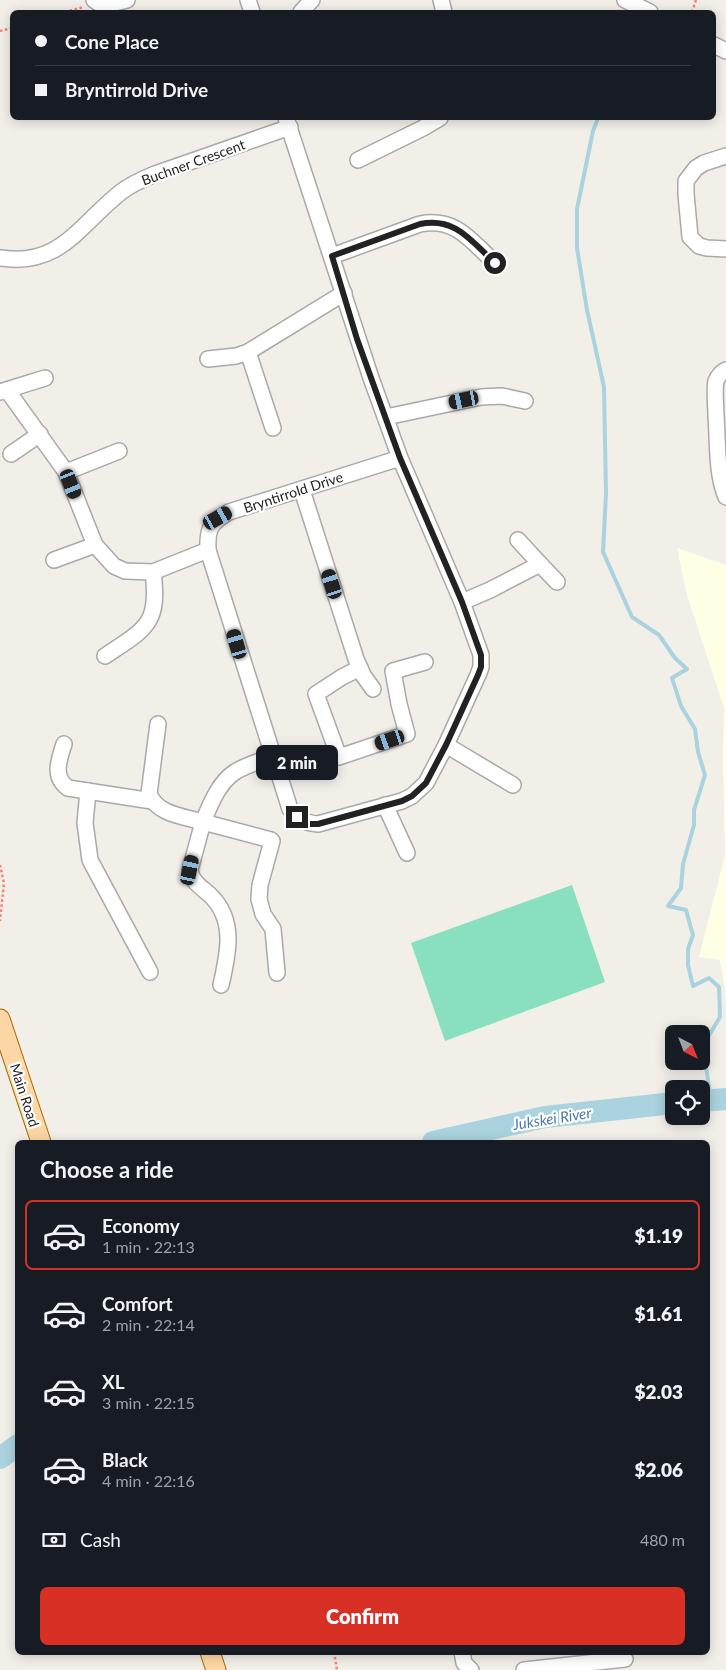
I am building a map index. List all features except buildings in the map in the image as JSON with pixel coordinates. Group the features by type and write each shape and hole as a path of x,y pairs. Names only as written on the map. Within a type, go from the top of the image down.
{"main road":[{"name":"Main Road","path":"0,1019 40,1140"},
{"path":"211,1655 216,1670"}],"street":[{"path":"96,2 103,6 127,0"},
{"path":"303,10 312,0"},
{"path":"625,0 646,10"},
{"path":"358,160 437,120"},
{"name":"Bryntirrold Drive","path":"288,122 344,293 357,339 400,458 462,602 481,655 481,667 446,745 426,783 420,790 412,796 385,806 318,824 308,824 297,817 290,809 208,550 207,535 210,527 218,518 229,512 400,458"},
{"name":"Buchner Crescent","path":"0,258 28,259 52,252 134,183 288,122"},
{"path":"726,156 704,163 696,168 686,181 690,236 699,246 726,249"},
{"path":"332,256 420,224 433,222 447,224 458,229 495,263"},
{"path":"208,359 236,356 248,352 344,293"},
{"path":"248,352 273,428"},
{"path":"726,370 719,376 716,382 719,461 726,497"},
{"path":"44,378 3,391 40,434 66,472 94,546 114,566 125,571 153,572 208,550"},
{"path":"386,418 481,397 502,396 525,401"},
{"path":"11,454 40,434"},
{"path":"66,472 119,450"},
{"path":"302,490 356,659 373,688"},
{"path":"518,540 557,582"},
{"path":"54,560 94,546"},
{"path":"462,602 540,564"},
{"path":"106,656 141,631 148,623 155,600 153,572"},
{"path":"360,668 316,694 339,758 408,734 399,704 393,671 425,662"},
{"path":"158,724 149,794 158,808 165,812 272,841 273,844 260,885 259,899 263,914 273,929 277,973"},
{"path":"64,744 57,768 62,784 68,788 152,801"},
{"path":"446,745 513,785"},
{"path":"221,984 227,959 228,930 217,904 194,881 190,870 203,822 214,799 228,778 241,769 272,757"},
{"path":"88,791 86,823 90,860 150,972"},
{"path":"385,806 407,854"},
{"path":"463,1655 464,1663 471,1670"},
{"path":"524,1670 626,1660"}],"path":[{"path":"72,10 96,2"},
{"path":"0,865 4,883 0,920"},
{"path":"334,1655 337,1670"}],"shaded area":[{"path":"677,548 726,565 726,996 720,960 699,957 725,855 724,708 687,595"}],"green space":[{"path":"572,885 605,982 445,1041 411,943"}],"waterway":[{"path":"597,120 593,131 577,209 577,248 587,310 604,387 606,494 603,552 632,617 659,635 675,658 687,669 672,678 681,706 695,729 698,752 705,775 694,810 694,825 683,864 681,888 668,906 686,910 693,935 688,949 688,965 693,986 709,978 719,987 720,1017 708,1037 705,1060 711,1100"},
{"name":"Jukskei River","path":"710,1100 726,1099"},
{"name":"Jukskei River","path":"442,1140 545,1117 665,1104"},
{"name":"Jukskei River","path":"0,1458 15,1447"}],"route":[{"path":"297,817 308,824 318,824 402,801 420,790 426,783 446,745 478,675 482,661 479,645 462,602 400,458 370,378 332,256 420,224 433,222 447,224 458,229 495,263"}]}
